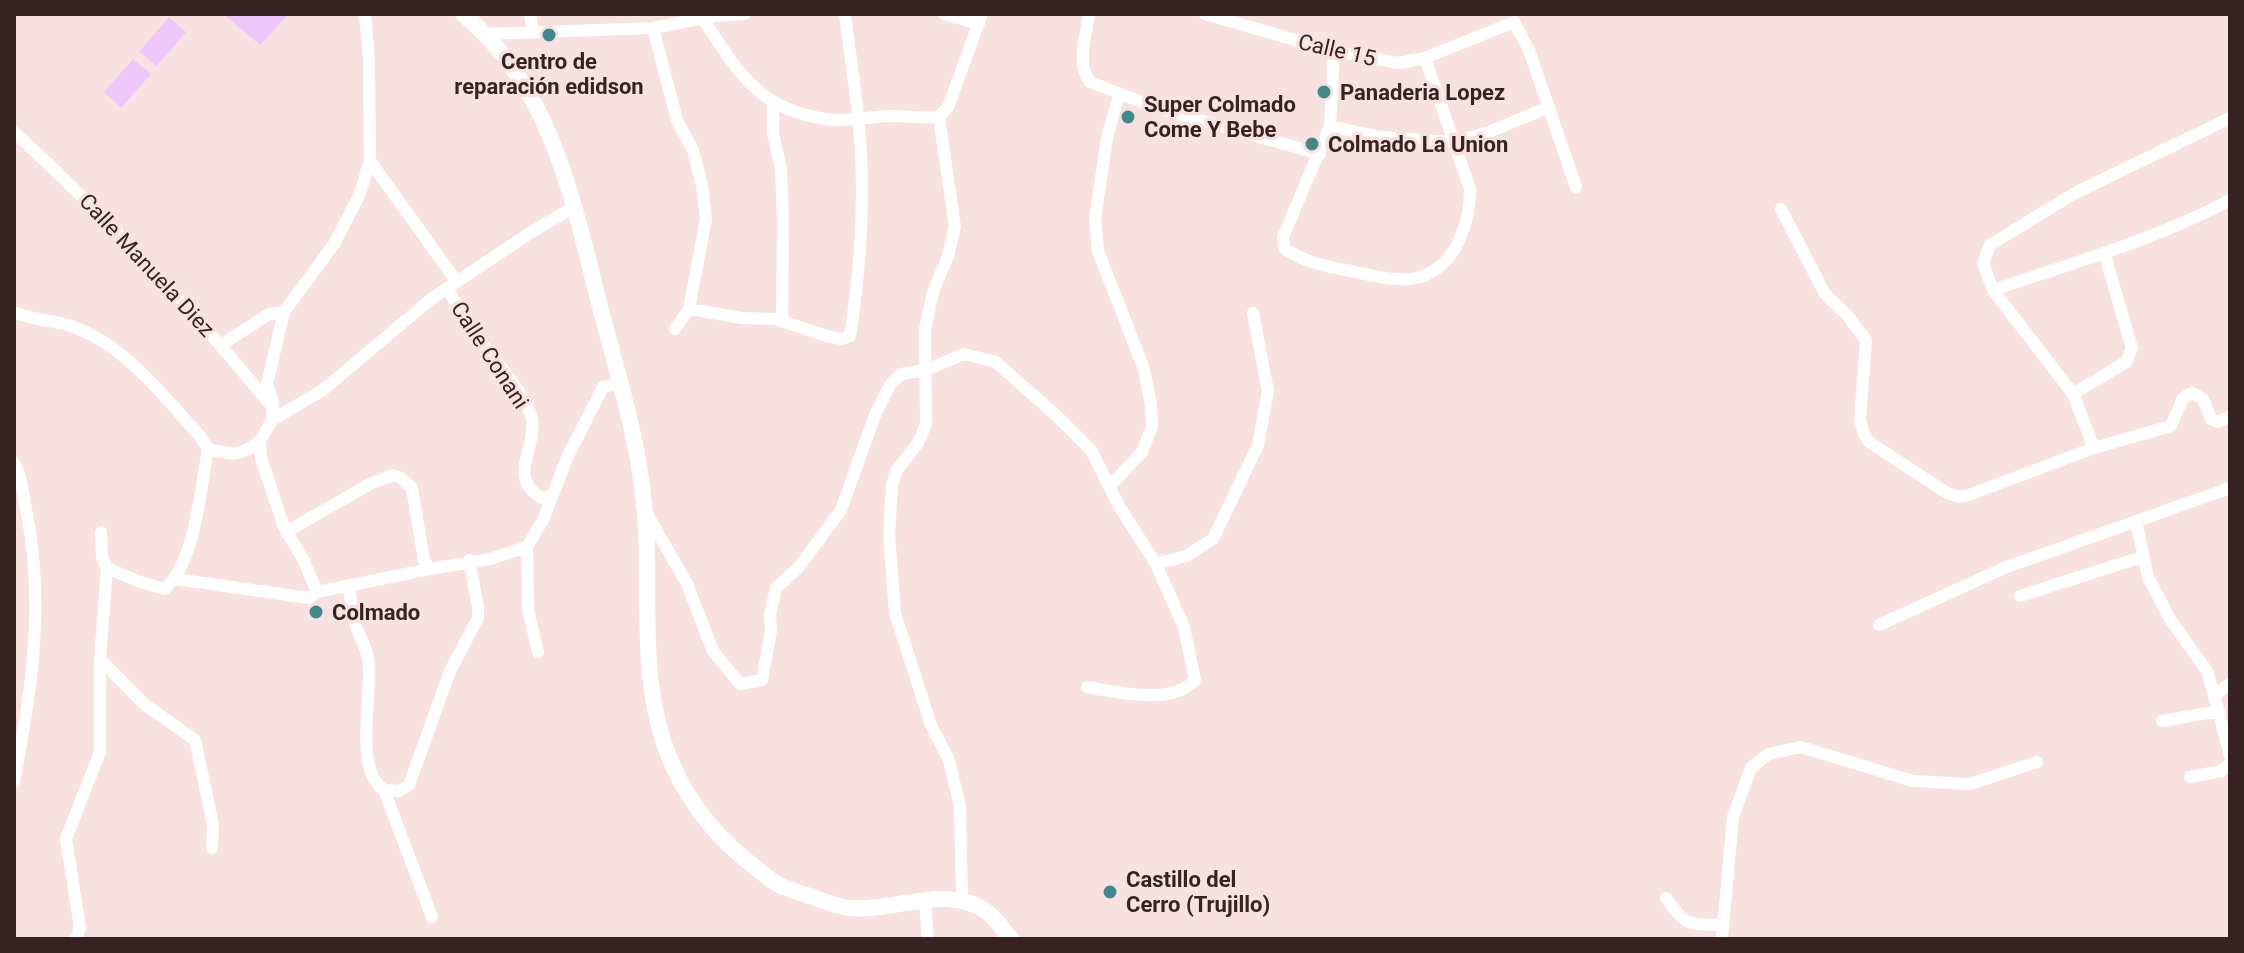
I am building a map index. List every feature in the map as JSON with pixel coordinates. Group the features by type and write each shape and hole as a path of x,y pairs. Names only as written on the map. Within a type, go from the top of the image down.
{"street":[{"path":"208,449 233,455 245,452 260,441 272,420 273,407 267,384 284,312 334,244 359,196 370,161 369,59 365,14"},
{"path":"463,14 487,34 521,78 557,151 574,207 639,467 645,511 648,596 646,656 651,696 658,727 689,797 730,848 779,885 851,908 962,898 988,912 1011,939"},
{"path":"530,14 533,31"},
{"path":"487,34 653,28 709,16 745,14"},
{"path":"689,309 782,322 830,337 842,339 850,336 859,282 859,119 845,14"},
{"path":"709,16 737,71 752,87 773,103 834,120 894,115 921,119 939,117 948,107 981,19 944,14"},
{"path":"1089,14 1083,61 1084,73 1090,82 1119,95 1320,154"},
{"name":"Calle 15","path":"1205,14 1240,20 1334,51 1399,63 1425,58 1514,22 1529,50 1549,107"},
{"path":"653,28 677,120 693,150 706,219 689,309 675,329"},
{"path":"1334,51 1330,126 1283,237 1285,249 1305,262 1386,278 1421,277 1442,265 1455,249 1470,212 1470,189 1425,58"},
{"path":"1111,485 1142,452 1152,426 1144,369 1098,251 1095,219 1107,138 1119,95"},
{"path":"773,103 773,133 781,169 782,322"},
{"path":"1330,126 1380,137 1452,142 1489,132 1549,107 1576,187"},
{"path":"939,117 955,227 948,256 933,292 925,329 926,424 918,443 897,470 892,485 889,536 895,613 931,725 949,760 957,795 962,898"},
{"path":"2094,448 2073,394 1993,290 1983,263 1990,245 2075,193 2230,118"},
{"name":"Calle Manuela Diez","path":"14,132 78,191 221,345 273,407"},
{"name":"Calle Conani","path":"370,161 452,285 476,335 519,393 532,421 524,475 529,486 544,499 552,494"},
{"path":"1993,290 2192,220 2230,200"},
{"path":"272,420 323,390 452,285 574,207"},
{"path":"1781,209 1825,294 1847,315 1866,340 1860,420 1869,442 1947,493 1960,497 2094,448 2171,426 2183,398 2192,393 2203,399 2211,419 2218,422 2230,416"},
{"path":"2073,394 2126,362 2132,348 2133,342 2104,252"},
{"path":"14,312 69,325 97,338 133,363 200,436 208,449 192,535 176,579 165,589 107,568"},
{"path":"221,345 269,314 284,312"},
{"path":"1156,564 1186,556 1213,539 1258,445 1268,391 1253,313"},
{"path":"645,511 687,584 713,651 740,684 762,680 776,588 818,544 841,510 875,415 890,385 901,374 926,370 964,354 996,362 1091,450 1119,506 1156,564 1184,627 1195,680 1188,688 1148,697 1087,687"},
{"path":"538,652 528,609 527,547 543,520 567,458 603,387 620,383"},
{"path":"260,441 261,458 286,532 304,561 317,592"},
{"path":"14,463 20,474 19,498 34,548 36,605 34,661 14,782"},
{"path":"286,532 370,484 393,475 412,488 424,560 430,569"},
{"path":"1879,625 2004,568 2230,488"},
{"path":"2136,521 2148,577 2170,619 2207,671 2230,756"},
{"path":"76,939 80,928 66,839 100,752 100,659 107,568 102,557 101,532"},
{"path":"176,579 302,598 317,592 469,560 490,559 527,547"},
{"path":"2020,596 2142,557"},
{"path":"349,587 356,627 369,662 366,725 371,774 384,790 399,791 409,785 450,671 478,618 469,560"},
{"path":"100,659 144,704 195,740 213,824 212,848"},
{"path":"2214,695 2230,684"},
{"path":"2162,721 2219,711"},
{"path":"1666,898 1690,925 1722,932 1733,817 1751,768 1768,754 1801,747 1913,781 1970,784 2037,762"},
{"path":"2190,777 2221,771 2230,764"},
{"path":"384,790 432,917"},
{"path":"925,902 928,939"}],"shaded area":[{"path":"223,14 289,14 260,45"},
{"path":"169,17 186,32 157,66 139,52"},
{"path":"133,59 151,74 121,108 104,92"}],"place":[{"name":"Centro de reparación edidson","path":"549,35"},
{"name":"Panaderia Lopez","path":"1324,92"},
{"name":"Super Colmado Come Y Bebe","path":"1128,117"},
{"name":"Colmado La Union","path":"1312,144"},
{"name":"Colmado","path":"316,612"},
{"name":"Castillo del Cerro (Trujillo)","path":"1110,892"}]}
